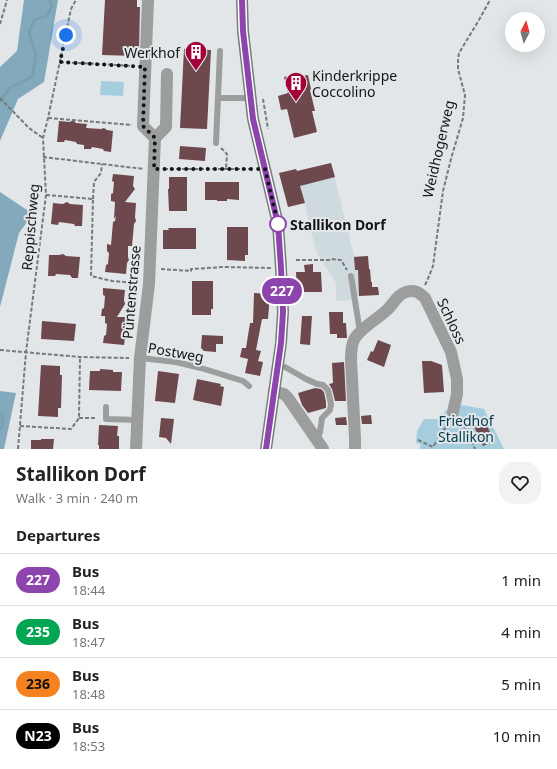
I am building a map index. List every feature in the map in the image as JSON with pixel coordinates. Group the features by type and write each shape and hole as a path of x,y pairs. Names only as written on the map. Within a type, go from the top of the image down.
{"main road":[{"path":"242,0 243,31 250,98 254,123 278,224 281,268 283,312 281,343 266,449"}],"street":[{"path":"148,0 143,126 155,138 166,127 167,74"},
{"name":"Püntenstrasse","path":"136,449 140,358 149,284 155,138"},
{"path":"355,449 351,360 354,340 360,332 388,309 404,292 412,290 419,292"},
{"name":"Schloss","path":"419,292 425,298 451,352 457,394 454,416"},
{"path":"274,391 284,394 288,398 320,444"}],"lane":[{"path":"216,143 220,51"},
{"path":"218,98 250,98"},
{"path":"351,276 360,332"},
{"name":"Postweg","path":"140,358 176,362 201,368 243,381 249,386"},
{"path":"278,366 285,367 317,384 323,384 328,390 331,404 330,410 322,418 320,444"},
{"path":"106,407 106,419 138,420"}],"path":[{"path":"0,24 7,0"},
{"name":"Reppischweg","path":"18,449 26,352 46,195 42,138 48,118 71,9 76,0"},
{"name":"Weidhogerweg","path":"419,292 427,281 433,266 443,191 464,107 465,95 458,69 459,53 490,0"},
{"path":"60,62 145,67"},
{"path":"262,93 268,131"},
{"path":"0,98 29,128 42,138"},
{"path":"48,118 143,126"},
{"path":"216,143 227,154 226,169"},
{"path":"44,157 146,169 265,169"},
{"path":"102,164 101,173 94,182 90,276 112,281 149,284"},
{"path":"46,195 94,199"},
{"path":"296,260 341,260 345,267"},
{"path":"149,268 191,271 191,269 224,267 281,268"},
{"name":"Postweg","path":"0,350 80,357 140,358"},
{"path":"20,426 71,429 79,418 80,357"},
{"path":"418,440 434,448 454,416 465,427 475,449"},
{"path":"79,418 101,418"}],"shaded area":[{"path":"24,0 58,0 44,82 18,99 0,141 0,67 17,51"},
{"path":"331,163 354,256 368,256 373,295 356,296 356,300 336,301 336,283 316,252 305,203 288,207 279,173 296,169 297,171"},
{"path":"0,192 33,214 19,233 0,307"},
{"path":"0,391 16,393 4,449 0,449"}],"green space":[{"path":"101,81 124,82 123,96 100,95"},
{"name":"Friedhof Stallikon","path":"462,405 484,409 504,449 419,449 421,445 416,443 417,431 424,419 441,419 446,410 451,411"}],"building":[{"path":"105,0 137,0 137,7 140,7 139,49 135,49 135,56 102,55"},
{"name":"Werkhof","path":"184,49 211,50 207,129 180,128"},
{"name":"Kinderkrippe Coccolino","path":"293,75 294,78 308,75 315,111 312,111 317,132 294,138 287,109 281,110 278,96 288,93 284,77"},
{"path":"73,120 76,123 87,124 86,128 104,128 113,131 111,152 92,147 91,149 84,149 84,145 77,144 76,142 65,140 64,142 57,142 59,121 70,122"},
{"path":"180,146 206,148 205,161 179,159"},
{"path":"331,163 335,177 300,186 305,203 288,207 279,173 296,169 297,171"},
{"path":"113,174 134,176 133,186 135,189 125,202 136,203 136,221 134,224 132,246 128,246 129,260 127,263 126,274 105,272 106,265 108,264 109,253 107,251 107,244 111,245 113,222 115,221 116,216 114,219 115,202 111,201 114,182 112,181"},
{"path":"169,177 187,177 187,211 169,211"},
{"path":"205,182 239,182 239,200 205,200"},
{"path":"67,202 70,204 83,205 82,226 59,222 58,225 51,224 53,203 63,204"},
{"path":"227,227 248,227 248,255 245,255 245,261 227,260"},
{"path":"168,228 196,228 196,249 163,249 163,230 169,230"},
{"path":"63,254 66,256 80,257 78,278 72,278 70,275 56,274 55,276 48,276 49,255"},
{"path":"368,256 372,287 378,287 379,295 359,296 358,270 355,270 354,257"},
{"path":"313,264 313,272 321,272 322,292 297,292 296,272 305,272 304,265"},
{"path":"192,281 213,281 213,309 211,309 211,315 192,315"},
{"path":"103,288 125,290 125,304 117,317 126,317 125,332 127,335 124,345 103,343 104,336 106,335 107,324 105,323 105,316 101,316 102,309 104,308 105,296 103,295"},
{"path":"254,293 270,294 268,319 262,319 256,350 261,351 258,361 263,362 260,376 245,373 248,359 240,357 242,348 246,348 250,323 253,323"},
{"path":"329,312 343,312 343,323 346,323 347,338 337,338 337,334 330,334"},
{"path":"302,316 312,316 310,345 300,344"},
{"path":"42,321 76,324 74,341 41,339"},
{"path":"202,335 223,336 223,344 216,344 216,352 204,351 201,348"},
{"path":"378,340 391,345 384,367 367,360 371,351 373,352"},
{"path":"422,361 431,361 442,365 444,392 424,393"},
{"path":"344,362 346,401 335,401 329,384 333,383 332,363"},
{"path":"41,365 60,366 60,375 62,375 61,408 58,408 58,417 38,416"},
{"path":"100,369 113,370 113,372 122,372 121,391 89,390 90,371 100,371"},
{"path":"158,371 179,374 175,403 155,401"},
{"path":"197,379 221,384 220,386 224,387 221,406 193,400"},
{"path":"315,388 321,389 324,392 326,408 308,413 302,405 298,393"},
{"path":"371,415 372,424 362,424 361,416"},
{"path":"346,417 347,425 336,425 335,418"},
{"path":"161,418 174,419 171,444 166,438 159,437"},
{"path":"484,419 494,441 483,446 473,424"},
{"path":"99,425 118,426 117,436 119,436 119,449 99,449"},
{"path":"54,439 53,449 31,449 31,440"}],"waterway":[{"path":"0,101 10,88 32,77 36,55 29,32 34,20 47,16 52,6 50,0"},
{"path":"0,413 3,414 2,427 0,429"}],"bus line":[{"name":"227","path":"242,0 243,31 253,119 278,224 281,268 283,312 281,343 266,449"}],"place":[{"name":"Werkhof","path":"196,72"},
{"name":"Kinderkrippe Coccolino","path":"296,102"},
{"name":"Stallikon Dorf","path":"278,224"}],"route":[{"path":"66,35 60,62 145,67 143,126 155,138 154,169 265,169 278,224"}]}
